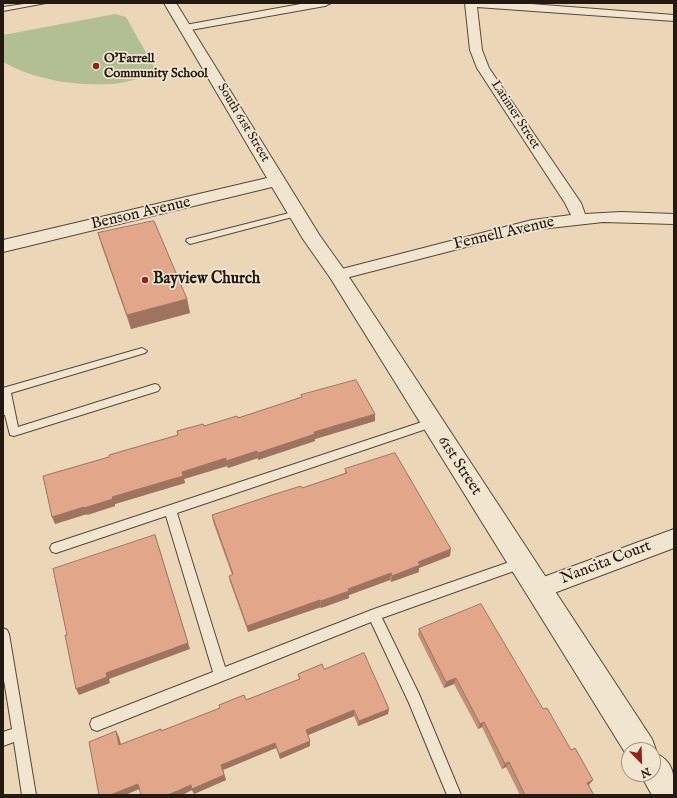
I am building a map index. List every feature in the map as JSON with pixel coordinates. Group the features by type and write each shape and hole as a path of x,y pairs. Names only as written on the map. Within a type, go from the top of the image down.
{"street":[{"name":"South 61st Street","path":"170,3 278,181"},
{"path":"185,28 325,3"},
{"name":"Latimer Street","path":"471,3 476,50 483,68 573,203 580,218"},
{"path":"474,3 674,18"},
{"path":"639,3 648,15"},
{"name":"61st Street","path":"278,181 316,245 338,275 636,742"},
{"name":"Benson Avenue","path":"3,246 278,181"},
{"name":"Fennell Avenue","path":"338,275 532,225 580,218 633,217 674,219"},
{"name":"Nancita Court","path":"538,589 674,538"},
{"path":"661,781 670,795"}],"lane":[{"path":"3,10 43,3"},
{"path":"190,240 297,213"},
{"path":"142,351 6,391 6,410 14,432 155,388"},
{"path":"56,548 431,423"},
{"path":"170,509 221,676"},
{"path":"97,724 374,615 521,563"},
{"path":"374,615 414,699 454,795"},
{"path":"3,634 29,795"},
{"path":"3,739 19,733"}],"green space":[{"path":"115,14 126,17 158,74 110,84 68,83 28,73 3,62 3,35"}],"building":[{"name":"Bayview Church","path":"154,221 187,299 127,315 98,233"},
{"path":"356,380 375,414 314,432 315,434 258,453 257,451 226,461 226,458 182,472 183,476 52,517 43,476 178,435 177,431 203,424 204,426 237,416 238,418 302,397 301,395"},
{"path":"395,453 451,549 418,562 420,565 392,576 391,573 348,589 349,591 247,626 229,576 233,574 212,515 272,495 301,486 302,488 347,473 345,469"},
{"path":"155,535 188,643 106,673 107,677 76,689 65,635 67,635 53,569"},
{"path":"481,604 543,709 547,708 571,750 575,748 593,780 587,783 594,795 525,795 509,762 505,764 484,722 480,724 456,678 446,682 419,629"},
{"path":"364,653 389,709 359,721 354,710 306,730 310,741 279,754 275,743 221,765 224,775 192,789 191,785 168,795 141,795 138,784 110,795 99,795 89,742 116,731 119,745 161,729 161,731 220,708 219,705 244,695 246,700 300,679 298,674 322,664 324,669"}],"place":[{"name":"O'Farrell Community School","path":"96,66"},
{"name":"Bayview Church","path":"145,280"}]}
